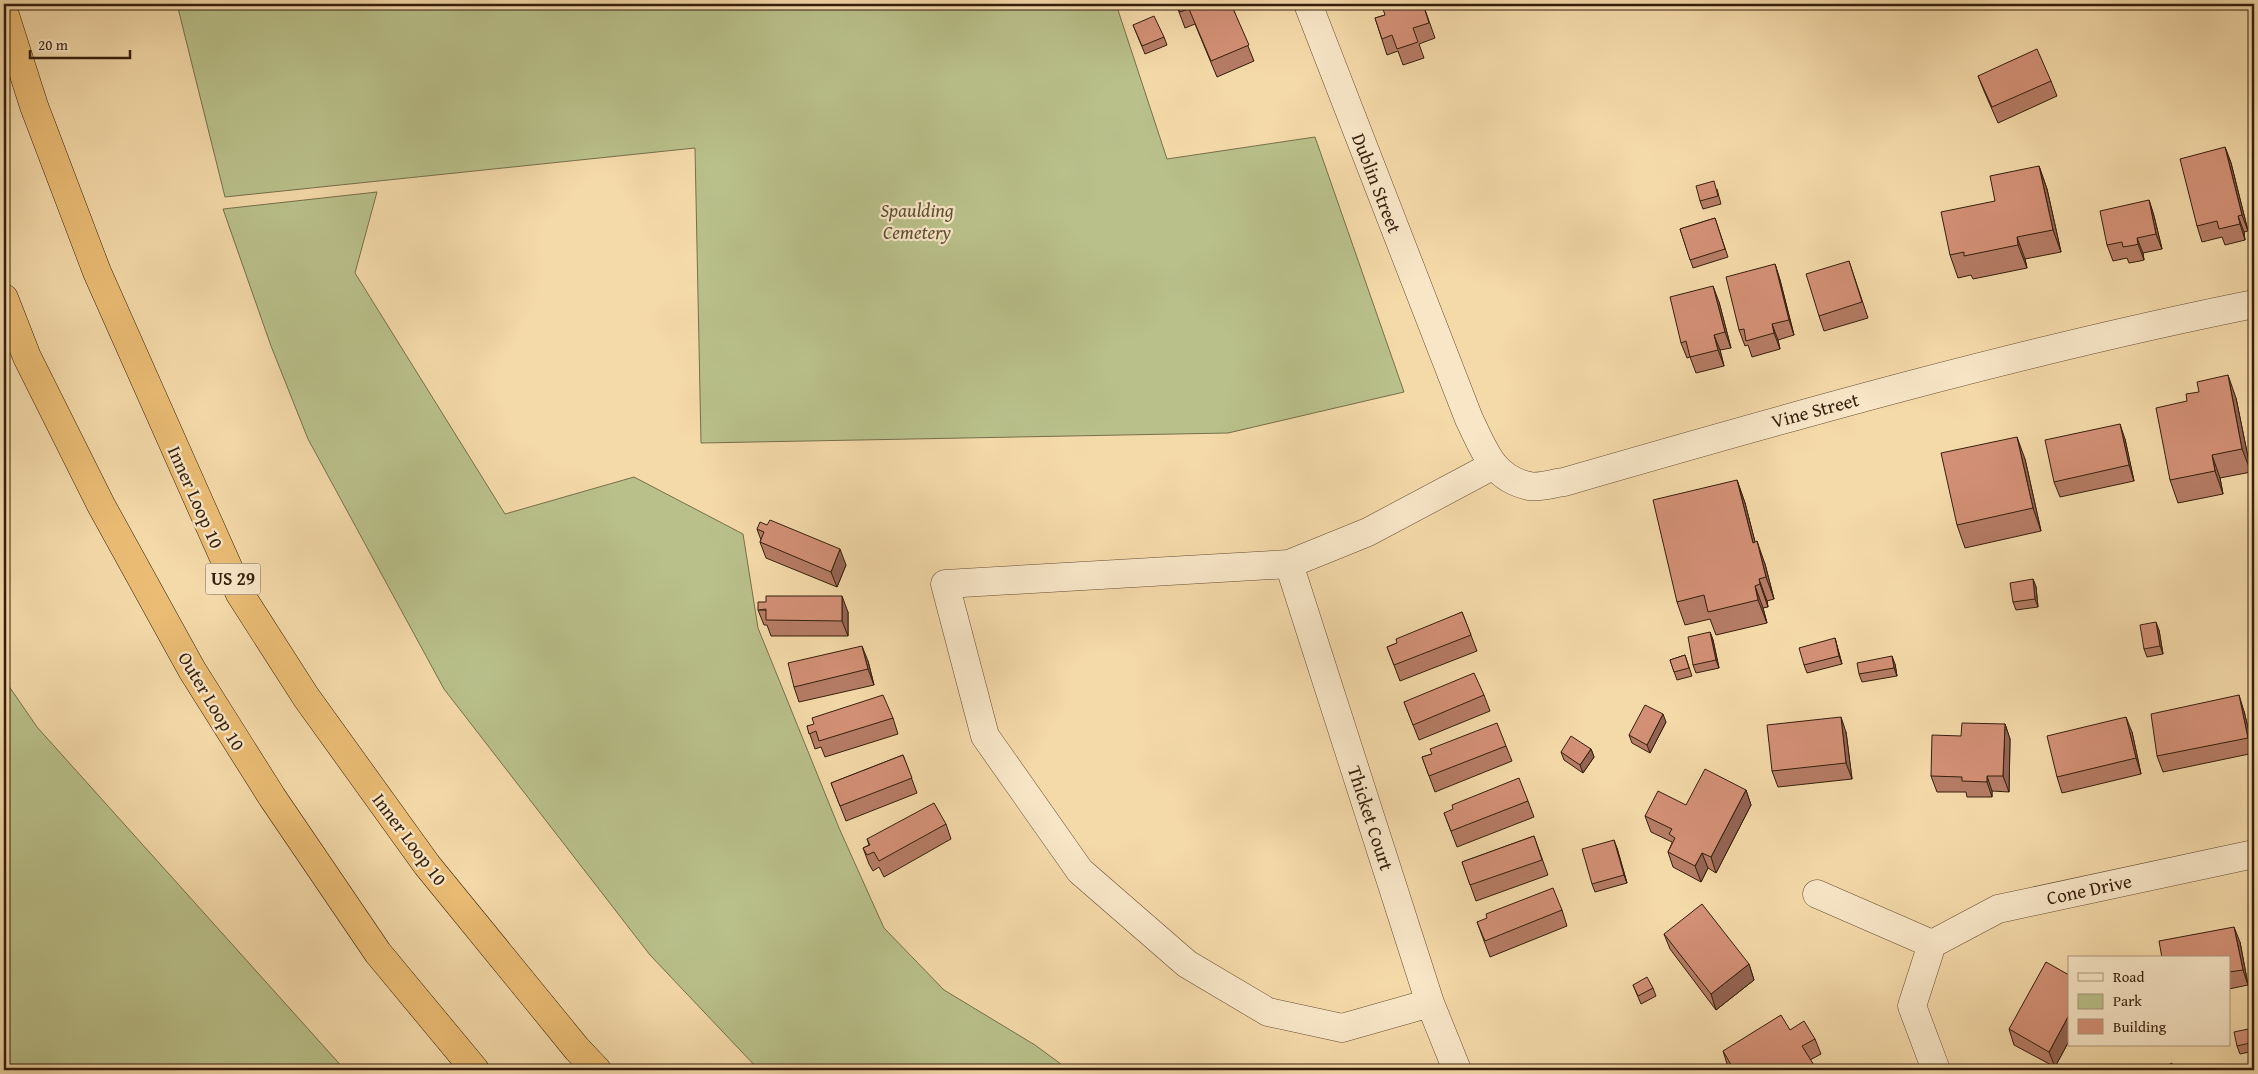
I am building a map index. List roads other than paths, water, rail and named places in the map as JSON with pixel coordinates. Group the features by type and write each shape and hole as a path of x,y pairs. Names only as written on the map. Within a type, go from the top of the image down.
{"highway":[{"name":"Inner Loop 10","path":"4,12 34,106 97,272 240,594 306,697 427,865 577,1049 597,1070"},
{"name":"Outer Loop 10","path":"4,298 27,357 101,505 192,670 272,797 378,953 475,1070"}],"street":[{"name":"Dublin Street","path":"1308,4 1446,362 1469,419 1492,466"},
{"name":"Vine Street","path":"1492,466 1511,479 1530,486 1564,482 1812,410 1985,365 2254,304"},
{"path":"1430,1003 1342,1028 1268,1012 1187,964 1080,872 985,736 945,584 1289,564 1368,532 1492,466"},
{"name":"Thicket Court","path":"1289,564 1430,1003 1458,1070"},
{"name":"Cone Drive","path":"1932,944 1998,909 2254,854"},
{"path":"1817,894 1932,944 1912,1006 1936,1070"}],"park label":[{"name":"Spaulding Cemetery","path":"917,221"}]}
